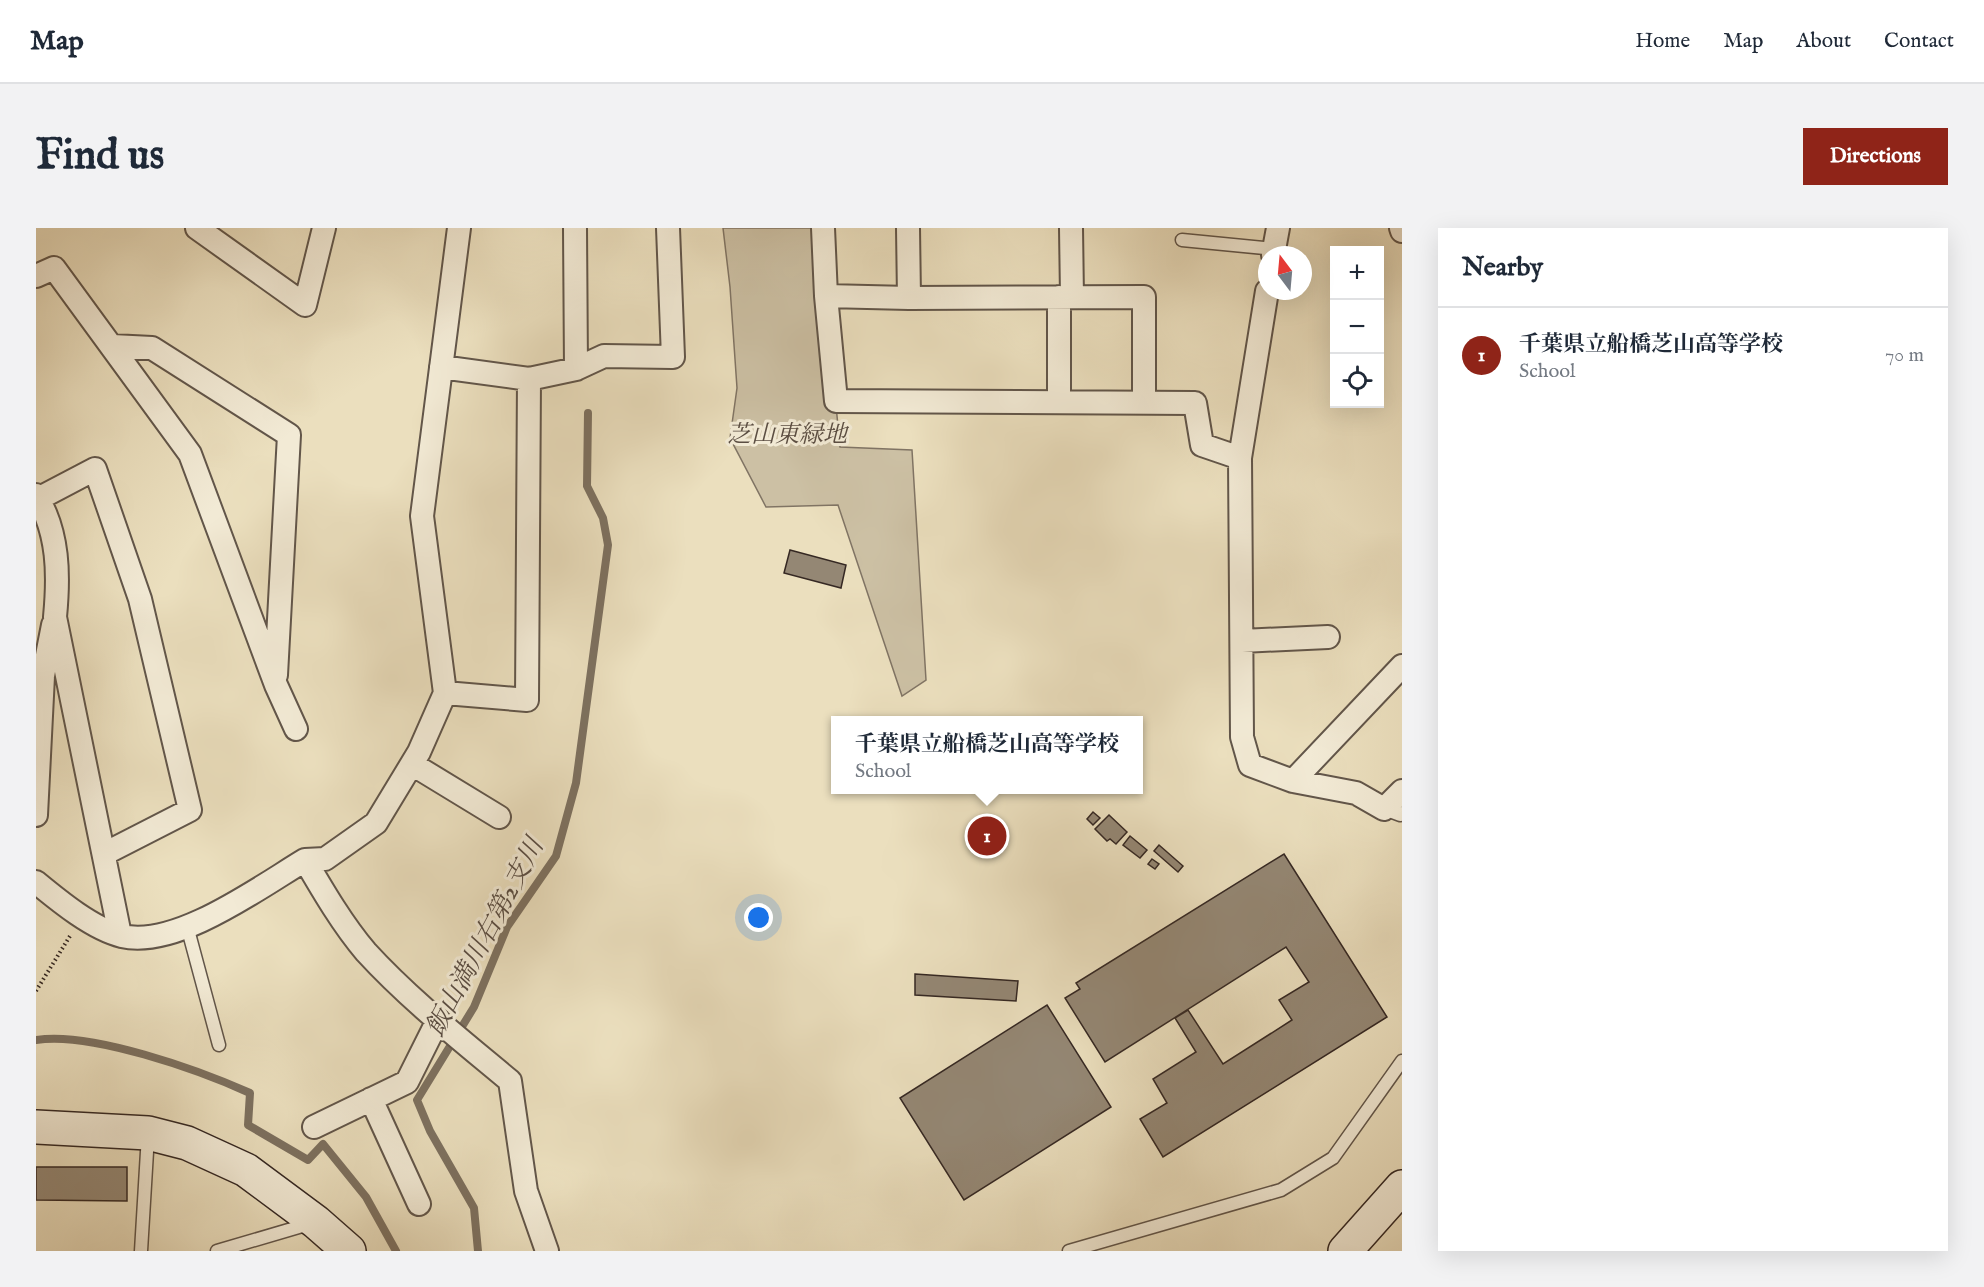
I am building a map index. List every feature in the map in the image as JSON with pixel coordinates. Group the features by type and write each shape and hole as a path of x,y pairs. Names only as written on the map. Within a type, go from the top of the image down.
{"street":[{"path":"197,228 305,305 324,228"},
{"path":"36,882 82,916 120,935 139,938 187,926 228,907 305,860 325,859 376,823 412,764 445,693 422,516 459,228"},
{"path":"575,228 576,369"},
{"path":"441,367 530,379 576,369 604,356 673,357 668,228"},
{"path":"823,228 826,296 836,401 1195,403 1202,445 1240,458"},
{"path":"908,228 909,298"},
{"path":"1059,402 1071,228"},
{"path":"36,276 54,268 190,454 276,685 296,729"},
{"path":"826,296 1144,297 1144,402"},
{"path":"1266,300 1240,458 1242,737 1250,765 1293,781 1356,793 1393,811 1402,791"},
{"path":"112,346 152,348 290,435 276,685"},
{"path":"445,693 527,700 530,379"},
{"path":"36,815 39,676 55,617 59,572 45,541 37,497 95,469 140,599 190,810 104,854"},
{"path":"55,617 120,935"},
{"path":"1242,641 1328,637"},
{"path":"1293,781 1402,666"},
{"path":"412,764 499,817"},
{"path":"305,860 321,888 366,951 438,1020 510,1081 526,1191 547,1251"},
{"path":"314,1127 407,1082 438,1020"},
{"path":"371,1099 419,1204"},
{"path":"36,1127 148,1133 188,1143 246,1170 316,1221 349,1251"},
{"path":"1345,1251 1401,1189"}],"lane":[{"path":"1182,240 1275,244"},
{"path":"187,926 219,1045"},
{"path":"1069,1251 1281,1190 1334,1158 1402,1061"},
{"path":"141,1251 148,1133"},
{"path":"217,1251 316,1221"}],"path":[{"path":"36,991 82,916"}],"green space":[{"name":"芝山東緑地","path":"723,228 819,228 840,447 912,450 926,680 902,696 838,505 766,507 730,438 737,388 730,287"}],"building":[{"path":"790,550 846,565 841,588 784,573"},
{"path":"1093,812 1100,818 1093,825 1087,819"},
{"path":"1109,815 1127,832 1116,844 1110,839 1107,841 1095,829"},
{"path":"1130,836 1147,850 1140,858 1123,845"},
{"path":"1159,845 1183,866 1178,872 1154,851"},
{"path":"1284,854 1387,1017 1163,1157 1140,1119 1167,1103 1153,1079 1196,1052 1175,1018 1188,1010 1223,1064 1292,1020 1279,1000 1309,982 1286,947 1105,1062 1065,998 1080,989 1076,983"},
{"path":"1152,859 1159,864 1155,869 1148,864"},
{"path":"915,974 1018,981 1016,1001 915,995"},
{"path":"1047,1005 1111,1107 964,1200 900,1098"},
{"path":"36,1167 127,1167 127,1201 36,1200"}],"waterway":[{"name":"飯山満川右第2支川","path":"478,1251 474,1208 430,1131 417,1100 474,1007 507,927 556,856 576,783 608,545 603,518 587,486 588,413"},
{"name":"飯山満川右第2支川","path":"36,1040 85,1041 144,1054 250,1093 248,1125 308,1160 323,1144 366,1197 396,1251"}],"place":[{"name":"千葉県立船橋芝山高等学校","path":"987,836"}]}
